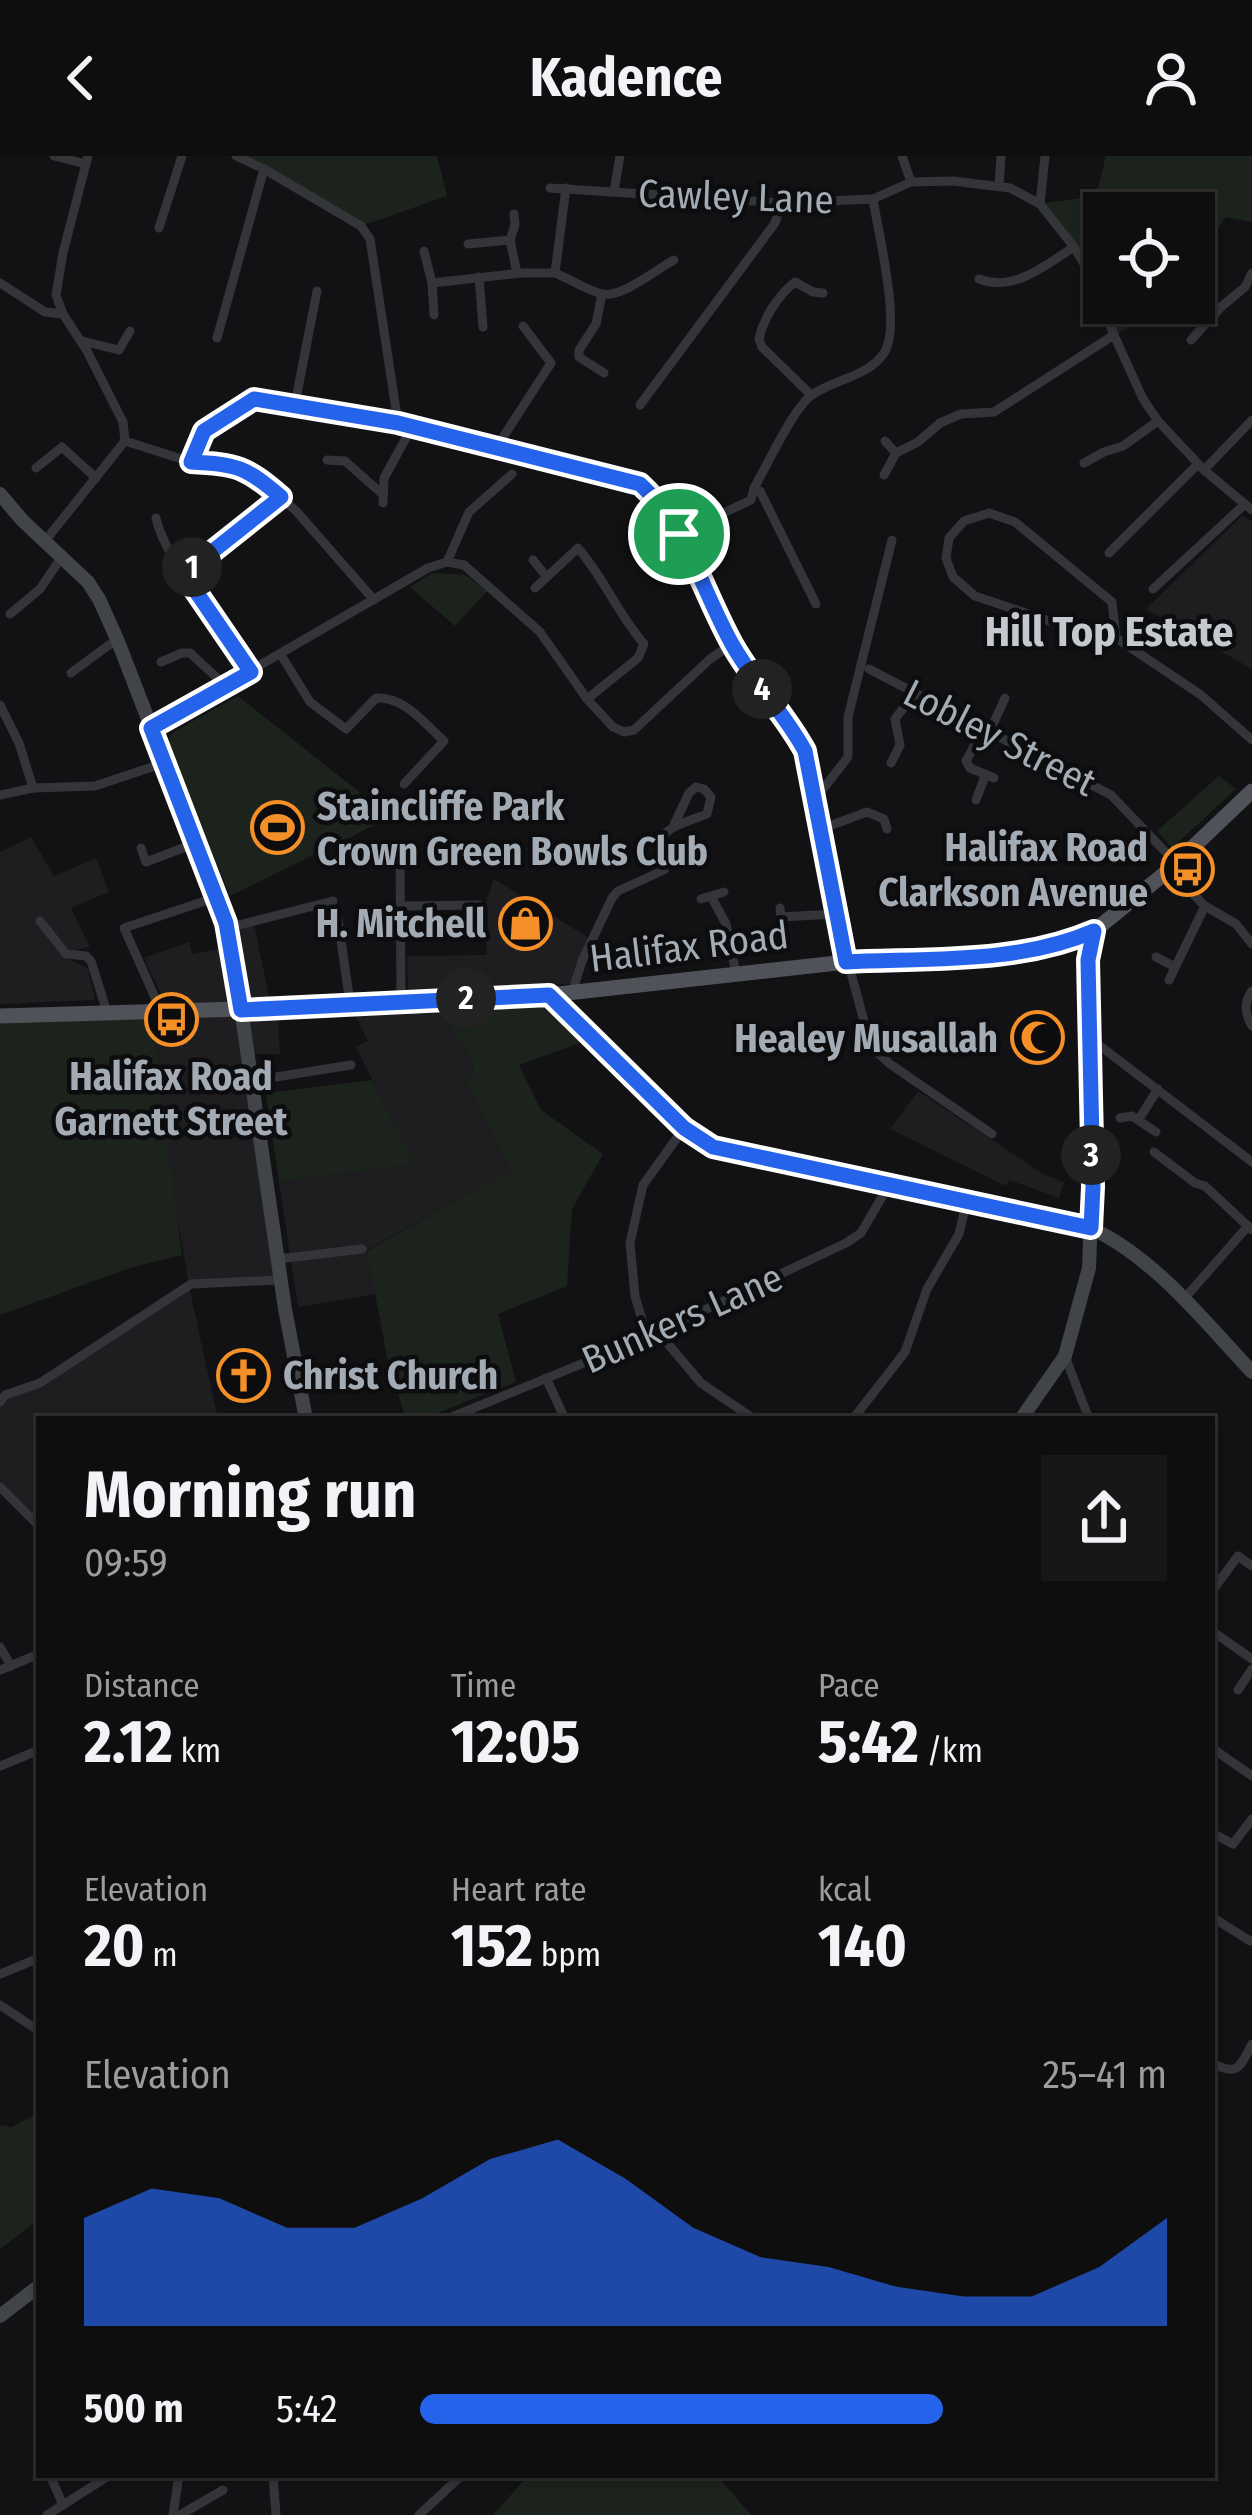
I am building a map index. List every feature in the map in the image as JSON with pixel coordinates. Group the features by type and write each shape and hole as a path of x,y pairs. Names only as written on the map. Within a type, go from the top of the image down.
{"main road":[{"path":"1094,931 1252,791"},
{"name":"Halifax Road","path":"0,1016 549,995 846,962 1023,951 1094,931"}],"street":[{"path":"45,541 125,441 122,422 56,295 87,160 54,156"},
{"path":"160,228 182,156"},
{"path":"236,156 361,226 370,239 398,423"},
{"path":"614,191 620,156"},
{"path":"902,156 911,182"},
{"path":"999,185 1000,156"},
{"path":"1040,204 1045,156"},
{"path":"217,338 264,170"},
{"name":"Cawley Lane","path":"550,188 782,203 873,199 911,182 999,185 1040,204 1074,247 1143,399 1201,467 1248,507"},
{"path":"555,273 566,188"},
{"path":"679,534 751,500 811,395 884,354 891,331 890,307 873,199"},
{"path":"640,406 775,223 782,203"},
{"path":"514,214 509,240 517,273"},
{"path":"468,244 509,240"},
{"path":"979,279 990,288 1015,283 1074,247"},
{"path":"424,251 434,315"},
{"path":"432,283 555,273 602,294 628,289 674,260"},
{"path":"1215,315 1252,274"},
{"path":"479,277 483,327"},
{"path":"0,283 45,312 63,314"},
{"path":"811,395 759,339 789,285 823,293"},
{"path":"295,404 317,291"},
{"path":"602,294 596,324 579,357 604,374"},
{"path":"1191,340 1206,324"},
{"path":"496,448 551,363 524,326"},
{"path":"80,340 119,350 130,332"},
{"path":"884,475 896,453 940,423 961,414 994,412 1114,335"},
{"path":"191,462 204,431 254,399 398,423 640,484 679,534 732,644 805,751 835,914 871,1047 992,1134"},
{"path":"1108,553 1252,420"},
{"path":"1084,463 1124,446 1158,421"},
{"path":"327,460 345,461 382,498 384,478 412,427"},
{"path":"125,441 191,462 228,464 254,473 374,600"},
{"path":"885,441 896,453"},
{"path":"36,468 62,447 96,478"},
{"path":"447,562 469,512 512,474"},
{"path":"754,488 760,491 816,604"},
{"path":"0,494 88,582 99,599 218,897 241,1010 305,1416"},
{"path":"184,574 281,497"},
{"path":"1154,589 1248,507"},
{"path":"1116,638 1112,602 1016,522 989,513 964,520 949,538 946,558 953,577 975,596 1094,636 1116,638 1201,695 1252,740"},
{"path":"156,518 184,574 251,672"},
{"path":"816,798 848,757 848,717 892,540"},
{"path":"536,588 574,544 595,566 617,610 644,644 638,658 587,699"},
{"path":"10,614 40,589 61,558"},
{"path":"533,560 547,578"},
{"path":"151,728 428,568 447,562 464,565 540,632 587,699 624,732 634,730 732,644"},
{"path":"71,673 117,639"},
{"path":"161,662 190,652 226,686"},
{"path":"281,655 310,702 346,729 376,698 389,697 444,741 404,784"},
{"name":"Lobley Street","path":"869,670 1111,795 1205,906 1250,937"},
{"path":"891,763 900,745 895,719 915,693"},
{"path":"976,800 990,777 970,768 966,761 1005,698"},
{"path":"0,705 19,743 33,788"},
{"path":"0,795 33,788 95,786 164,763"},
{"path":"572,993 612,898 664,870 657,845 673,827 707,814 711,797 704,789 696,787 689,794 673,827"},
{"path":"821,830 867,812 884,819 887,829"},
{"path":"141,848 146,862 196,843"},
{"path":"400,851 401,1001"},
{"path":"724,892 706,899 726,924 736,974"},
{"path":"161,1010 124,928 218,897"},
{"path":"227,928 333,901"},
{"path":"402,905 479,905"},
{"path":"1168,980 1205,906"},
{"path":"780,908 781,917 835,914"},
{"path":"338,920 350,1003"},
{"path":"40,921 66,954 86,956 91,962 107,1012"},
{"path":"1023,1416 1064,1356 1089,1268 1093,1187 1088,960 1094,931"},
{"path":"1156,957 1175,967"},
{"path":"1252,991 1245,1015 1252,1026"},
{"path":"549,995 684,1128 713,1147 1091,1228 1129,1251 1252,1372"},
{"path":"1088,1036 1252,1162"},
{"path":"251,1081 351,1065"},
{"path":"1139,1119 1158,1089"},
{"path":"1120,1118 1132,1116 1156,1132"},
{"path":"684,1128 644,1184 630,1244 635,1296 653,1334 701,1384 749,1416"},
{"path":"1154,1152 1204,1186 1250,1228 1183,1300"},
{"name":"Bunkers Lane","path":"454,1416 653,1334 846,1244 861,1233 889,1185"},
{"path":"1218,1198 1230,1185"},
{"path":"855,1416 905,1352 927,1289 959,1234 967,1201"},
{"path":"278,1259 362,1249"},
{"path":"0,1380 2,1398 40,1383 191,1284 281,1280"},
{"path":"1064,1356 1088,1416"},
{"path":"546,1378 564,1416"},
{"path":"0,1486 36,1523"},
{"path":"1215,1587 1238,1556 1252,1566"},
{"path":"1215,1633 1252,1660"},
{"path":"0,1647 6,1668 36,1655"},
{"path":"1238,1690 1252,1670"},
{"path":"1215,1750 1252,1776"},
{"path":"0,1766 36,1751"},
{"path":"1215,1835 1233,1844 1252,1819"},
{"path":"1231,1927 1238,1913"},
{"path":"1215,1919 1250,1941"},
{"path":"0,1974 36,1959"},
{"path":"0,2005 36,2029"},
{"path":"1215,2064 1234,2070 1252,2044"},
{"path":"0,2316 36,2288"},
{"path":"51,2478 63,2505"},
{"path":"47,2515 105,2478"},
{"path":"177,2515 179,2478"},
{"path":"273,2478 276,2515"},
{"path":"418,2515 458,2478"},
{"path":"177,2515 223,2491"}],"shaded area":[{"path":"236,156 437,156 447,196 361,226"},
{"path":"1106,156 1252,156 1252,222 1226,217 1215,232 1215,192 1097,192"},
{"path":"1083,198 1083,265 1040,204"},
{"path":"1109,324 1136,324 1114,335"},
{"path":"1243,515 1252,522 1252,669 1146,609"},
{"path":"432,573 466,575 487,591 455,626 410,587"},
{"path":"238,696 391,817 230,896 167,745 175,731"},
{"path":"1219,776 1236,789 1172,848 1157,831"},
{"path":"31,837 54,876 96,858 109,892 71,908 90,947 61,953 88,968 95,1000 0,1004 0,852"},
{"name":"H. Mitchell","path":"494,879 589,938 571,984 408,990 407,956 487,955 484,908"},
{"path":"254,924 271,1006 278,1015 280,1054 247,1054 281,1280 189,1286 151,1011 169,1012 144,958 189,942 192,954 223,948 230,931"},
{"path":"539,1006 550,1010 585,1041 519,1065 541,1110 603,1154 572,1209 567,1286 498,1314 516,1382 430,1416 405,1416 388,1362 367,1251 511,1170 464,1080 473,1075 472,1061 442,1013"},
{"path":"151,1011 182,1255 133,1267 0,1315 0,1016"},
{"path":"442,1013 472,1061 473,1075 464,1081 512,1170 367,1250 376,1294 298,1307 279,1182 414,1164 356,1047 368,1041 355,1015"},
{"path":"372,1080 415,1164 279,1182 266,1093"},
{"path":"918,1091 1045,1175 1064,1182 1059,1198 1009,1180 1006,1186 890,1129"},
{"path":"189,1286 217,1415 36,1416 36,1522 0,1487 0,1402"},
{"path":"36,2114 36,2221 0,2249 0,2125 12,2127"},
{"path":"526,2478 720,2478 751,2515 493,2515"}],"place":[{"name":"Staincliffe Park Crown Green Bowls Club","path":"278,828"},
{"name":"Halifax Road Clarkson Avenue","path":"1187,869"},
{"name":"H. Mitchell","path":"525,923"},
{"name":"Halifax Road Garnett Street","path":"171,1019"},
{"name":"Healey Musallah","path":"1037,1038"},
{"name":"Christ Church","path":"244,1375"}],"district":[{"name":"Hill Top Estate","path":"1109,631"}],"route":[{"path":"254,399 398,423 640,484 679,534 732,644 805,751 846,962 1023,951 1094,931 1088,960 1091,1228 713,1147 684,1128 549,995 241,1010 218,897 151,728 251,672 184,574 281,497 254,473 228,464 191,462 204,431 254,399"}]}
